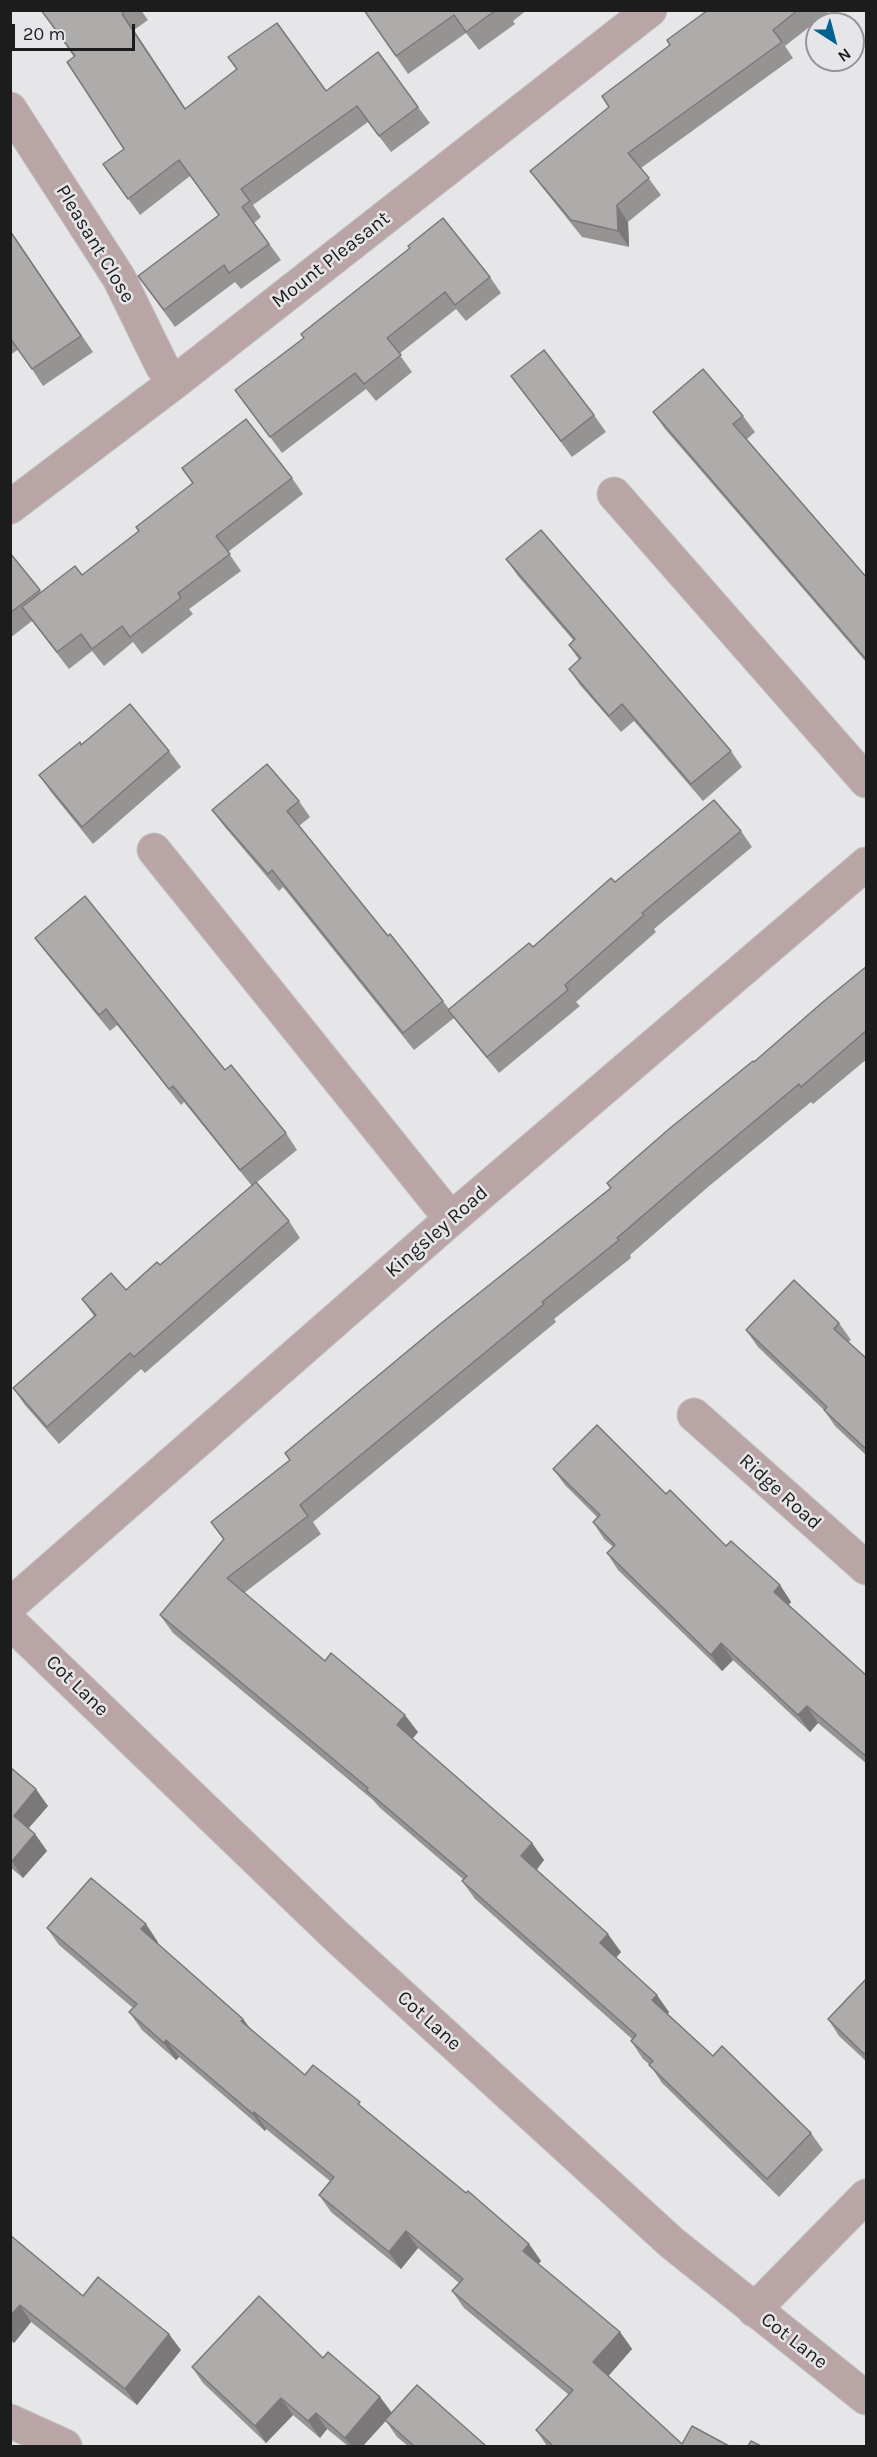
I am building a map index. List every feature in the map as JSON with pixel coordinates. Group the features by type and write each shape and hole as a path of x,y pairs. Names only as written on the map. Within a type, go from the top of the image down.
{"street":[{"name":"Mount Pleasant","path":"10,507 175,382 650,10"},
{"name":"Pleasant Close","path":"10,109 119,278 162,366 175,382"},
{"path":"614,494 867,782"},
{"path":"154,850 451,1219"},
{"name":"Kingsley Road","path":"10,1605 451,1219 867,864"},
{"name":"Ridge Road","path":"694,1415 867,1568"},
{"name":"Cot Lane","path":"10,1622 334,1934 672,2243 867,2398"},
{"path":"754,2310 867,2196"},
{"path":"10,2421 65,2446"}],"building":[{"path":"41,10 126,10 122,14 185,109 237,69 228,57 277,23 326,91 378,52 418,107 379,136 357,106 241,189 250,201 242,207 269,244 229,273 224,265 164,310 138,276 219,215 179,160 128,199 103,164 124,149 67,62 75,56"},
{"path":"364,10 496,10 466,32 454,15 396,56"},
{"path":"708,10 798,10 773,30 782,42 628,153 649,178 617,205 618,231 571,220 530,171 609,107 602,96 670,45 667,40"},
{"path":"443,218 490,277 455,305 445,292 387,338 401,355 364,384 355,373 270,437 235,390 304,338 301,334 410,248 408,246"},
{"path":"10,231 81,336 32,369 10,338"},
{"path":"544,350 594,415 561,441 511,376"},
{"path":"703,369 743,416 733,424 867,578 867,656 865,658 653,412"},
{"path":"246,419 292,478 216,536 230,554 178,593 181,598 130,637 122,626 92,649 81,634 57,652 22,607 75,566 82,575 139,531 136,527 193,483 182,468"},
{"path":"541,530 731,751 691,784 622,704 609,716 569,669 581,658 569,645 575,639 506,559"},
{"path":"10,553 40,590 10,613"},
{"path":"130,704 169,751 82,827 39,775 80,742 81,745"},
{"path":"267,764 299,801 287,811 443,1001 403,1033 272,870 268,874 212,810"},
{"path":"714,800 741,831 642,913 644,915 565,985 568,990 487,1057 448,1010 529,943 533,947 611,878 615,882"},
{"path":"85,896 225,1070 231,1065 286,1133 240,1170 173,1086 169,1089 106,1009 99,1015 35,938"},
{"path":"867,966 867,1030 801,1087 799,1084 696,1170 617,1238 619,1240 542,1302 544,1304 300,1505 308,1516 227,1578 325,1661 331,1653 405,1715 397,1725 532,1843 521,1856 608,1934 600,1943 657,1995 652,2000 713,2056 722,2046 811,2133 767,2179 649,2065 653,2061 631,2041 636,2035 462,1881 467,1876 366,1790 368,1788 160,1615 224,1539 211,1522 290,1460 285,1453 439,1325 611,1188 607,1183 669,1129 754,1062"},
{"path":"256,1182 289,1221 134,1357 130,1353 47,1427 13,1388 96,1315 82,1299 111,1273 126,1290 157,1262 160,1265"},
{"path":"794,1280 839,1323 834,1329 867,1359 867,1450 824,1410 827,1407 746,1330"},
{"path":"597,1425 666,1494 670,1490 726,1546 731,1541 780,1585 774,1592 867,1676 867,1757 807,1706 798,1715 721,1643 711,1655 607,1553 615,1545 593,1522 600,1515 553,1469"},
{"path":"10,1767 36,1789 14,1816 35,1834 12,1861 10,1860"},
{"path":"91,1878 146,1924 141,1929 243,2019 241,2021 305,2075 313,2065 466,2193 468,2191 529,2244 523,2251 620,2332 593,2362 682,2444 692,2426 729,2446 553,2446 536,2430 573,2390 452,2291 463,2279 406,2231 389,2252 319,2195 334,2177 254,2112 253,2114 166,2040 164,2043 129,2012 137,2004 47,1928"},
{"path":"867,1978 867,2052 864,2054 828,2019"},
{"path":"10,2235 83,2296 98,2277 169,2334 125,2389 20,2305 10,2316"},
{"path":"259,2296 323,2358 328,2352 380,2397 345,2438 316,2413 308,2421 281,2398 255,2426 192,2367"},
{"path":"417,2385 485,2445 414,2446 385,2420"},
{"path":"751,2441 761,2446 748,2446"}]}
